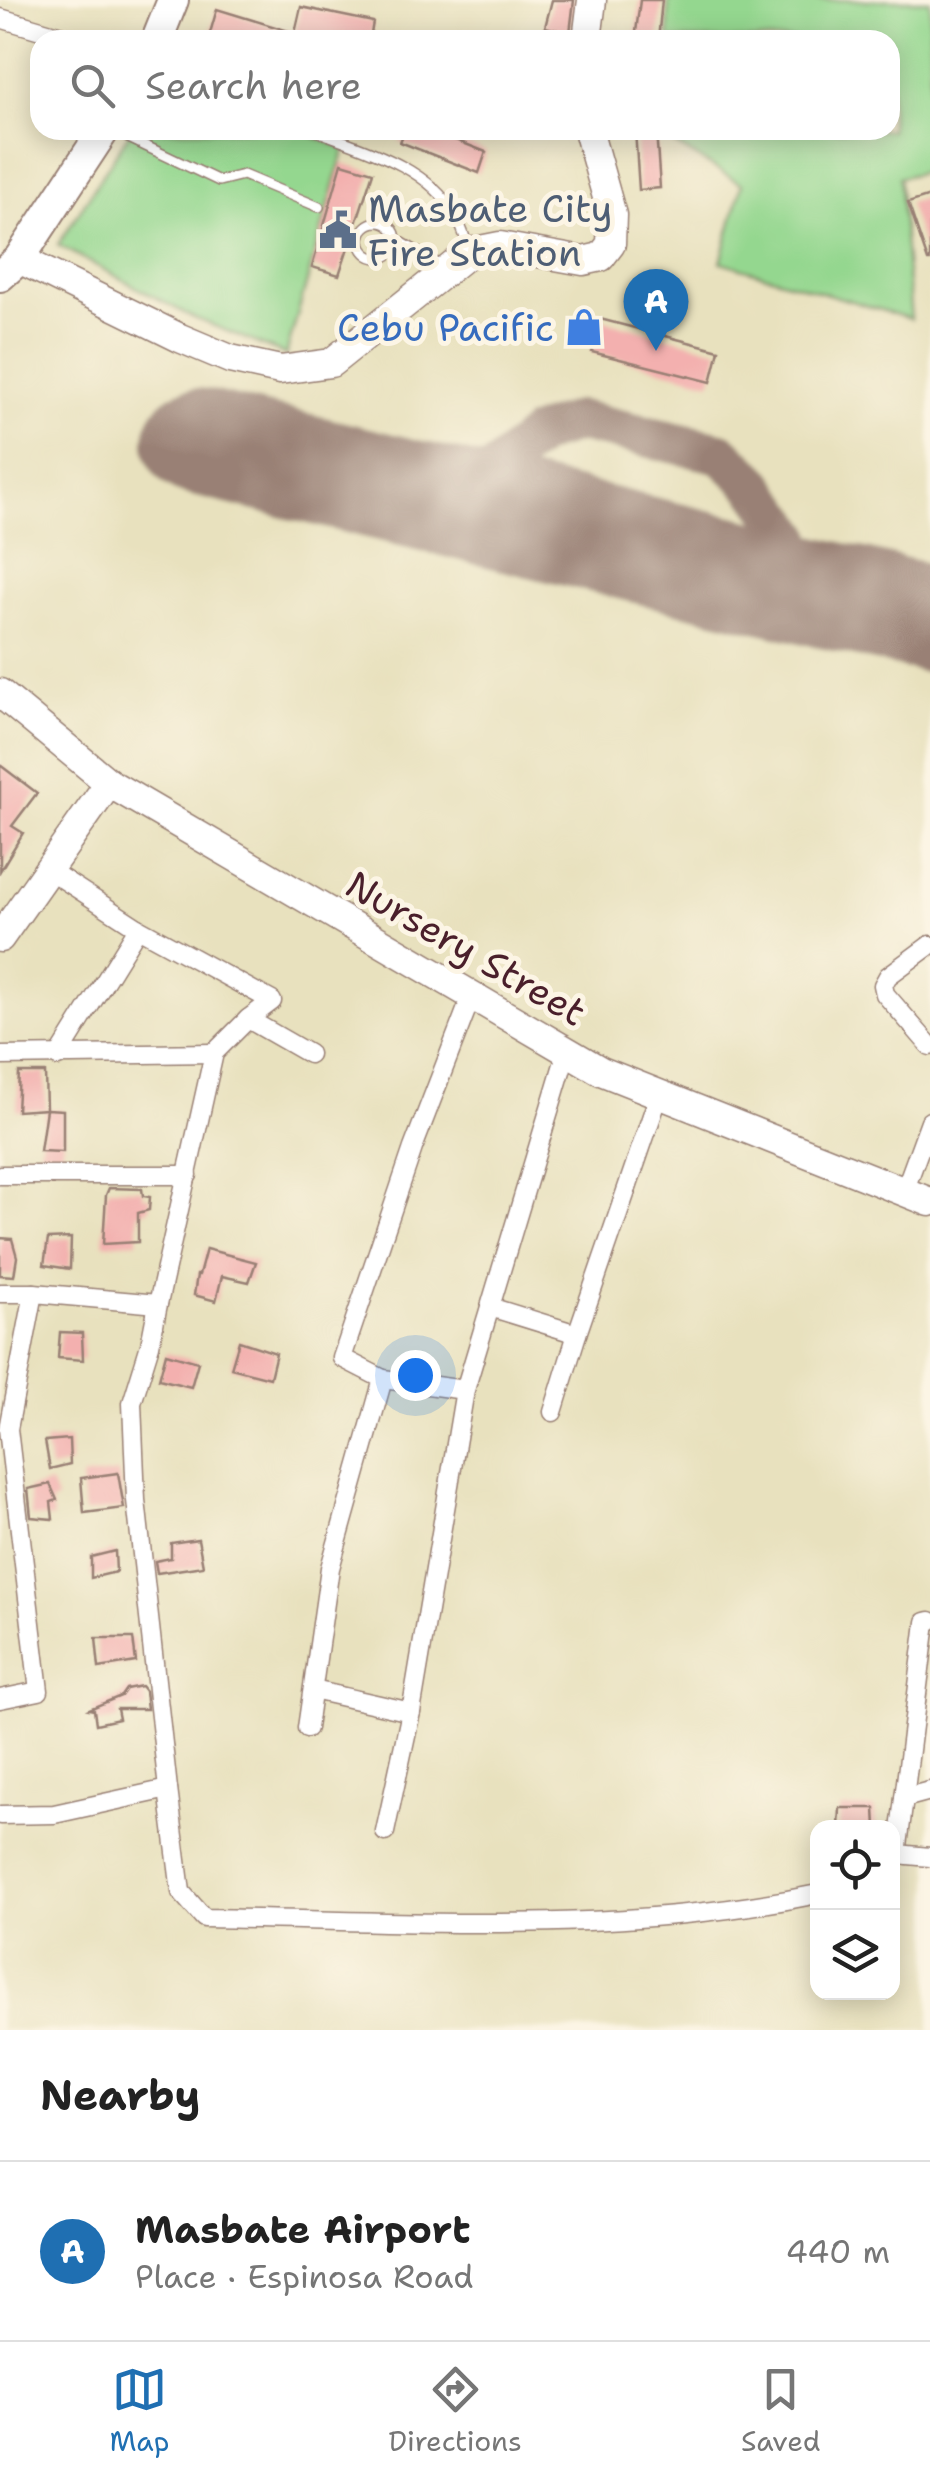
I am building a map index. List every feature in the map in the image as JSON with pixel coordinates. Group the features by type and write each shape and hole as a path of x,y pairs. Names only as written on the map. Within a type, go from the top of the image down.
{"main road":[{"path":"161,30 172,0"},
{"path":"588,30 592,0"},
{"path":"97,140 10,267 230,359 280,370 331,363 470,252 500,246 583,261 601,257 611,244 612,215 591,140"},
{"name":"Nursery Street","path":"0,693 110,783 601,1071 917,1197"},
{"path":"0,938 110,783"}],"street":[{"path":"0,18 41,30"},
{"path":"46,868 138,928 272,1001 214,1052 150,1345 132,1403 136,1500 181,1892 204,1918 440,1922 630,1920 754,1908 810,1896"},
{"path":"58,1057 138,928"},
{"path":"930,945 888,976 882,985 885,994 930,1046"},
{"path":"465,1390 384,1379 342,1358 412,1148 472,995"},
{"path":"248,1020 309,1054"},
{"path":"385,1832 411,1712 465,1390 567,1051"},
{"path":"0,1056 214,1052"},
{"path":"554,1412 659,1095"},
{"path":"917,1197 930,1121"},
{"path":"0,1175 188,1175"},
{"path":"0,1293 158,1304"},
{"path":"0,1699 38,1691 8,1429 34,1293"},
{"path":"490,1308 577,1334"},
{"path":"307,1728 330,1568 384,1379"},
{"path":"900,1823 926,1622 930,1621"},
{"path":"312,1690 411,1712"},
{"path":"0,1815 54,1814 168,1789"},
{"path":"904,1798 930,1791"},
{"path":"900,1855 930,1857"}],"lane":[{"path":"133,140 219,181 242,175 320,207"},
{"path":"340,140 388,159 422,180 454,211 470,252"},
{"path":"396,239 391,252 378,258 366,252 360,237 370,224 381,222 391,228 396,239 447,269"}],"green space":[{"path":"668,0 930,0 930,170 899,178 911,319 721,262 742,184 673,143 900,140 900,30 669,30"},
{"path":"125,140 323,140 345,148 286,355 192,317 58,245"}],"building":[{"path":"552,0 574,0 570,30 545,27"},
{"path":"640,0 662,0 659,30 636,30"},
{"path":"301,7 373,22 372,30 296,30"},
{"path":"217,9 285,30 211,30"},
{"path":"455,140 486,152 479,173 400,142"},
{"path":"636,140 657,140 660,188 639,190"},
{"name":"Masbate City Fire Station","path":"342,163 373,172 339,275 312,267"},
{"path":"930,196 930,261 928,261 908,203"},
{"path":"600,319 719,350 711,382 592,352"},
{"path":"0,765 37,793 12,826 23,833 0,871"},
{"path":"19,1073 45,1073 46,1109 17,1111"},
{"path":"46,1109 63,1110 63,1152 40,1151"},
{"path":"109,1188 142,1189 143,1196 150,1197 149,1210 138,1213 138,1242 103,1244"},
{"path":"0,1238 12,1239 17,1257 14,1276 0,1275"},
{"path":"71,1238 70,1269 44,1265 48,1239"},
{"path":"206,1249 256,1262 249,1282 222,1276 216,1301 194,1295"},
{"path":"60,1332 82,1333 83,1360 58,1358"},
{"path":"239,1341 276,1353 270,1378 231,1368"},
{"path":"166,1353 198,1362 191,1387 159,1379"},
{"path":"69,1439 70,1464 50,1469 45,1441"},
{"path":"118,1473 124,1508 84,1513 81,1478"},
{"path":"50,1484 57,1500 51,1502 53,1519 31,1517 28,1489"},
{"path":"198,1539 203,1566 157,1573 155,1561 171,1558 171,1543"},
{"path":"115,1551 116,1572 91,1578 91,1557"},
{"path":"96,1638 133,1638 136,1662 99,1668"},
{"path":"141,1686 147,1709 117,1709 119,1719 96,1724 94,1710 89,1709 121,1696 126,1689"},
{"path":"840,1808 875,1808 876,1820 839,1820"}],"taxiway":[{"path":"501,516 490,491 491,475 538,435 579,421 721,453 755,485 791,536 804,579 813,591"},
{"path":"443,501 491,475"},
{"path":"759,578 784,558 791,536"}],"runway":[{"path":"198,442 930,619"}],"place":[{"name":"Masbate City Fire Station","path":"338,230"},
{"name":"Cebu Pacific","path":"584,327"},
{"name":"Masbate Airport","path":"656,351"}]}
